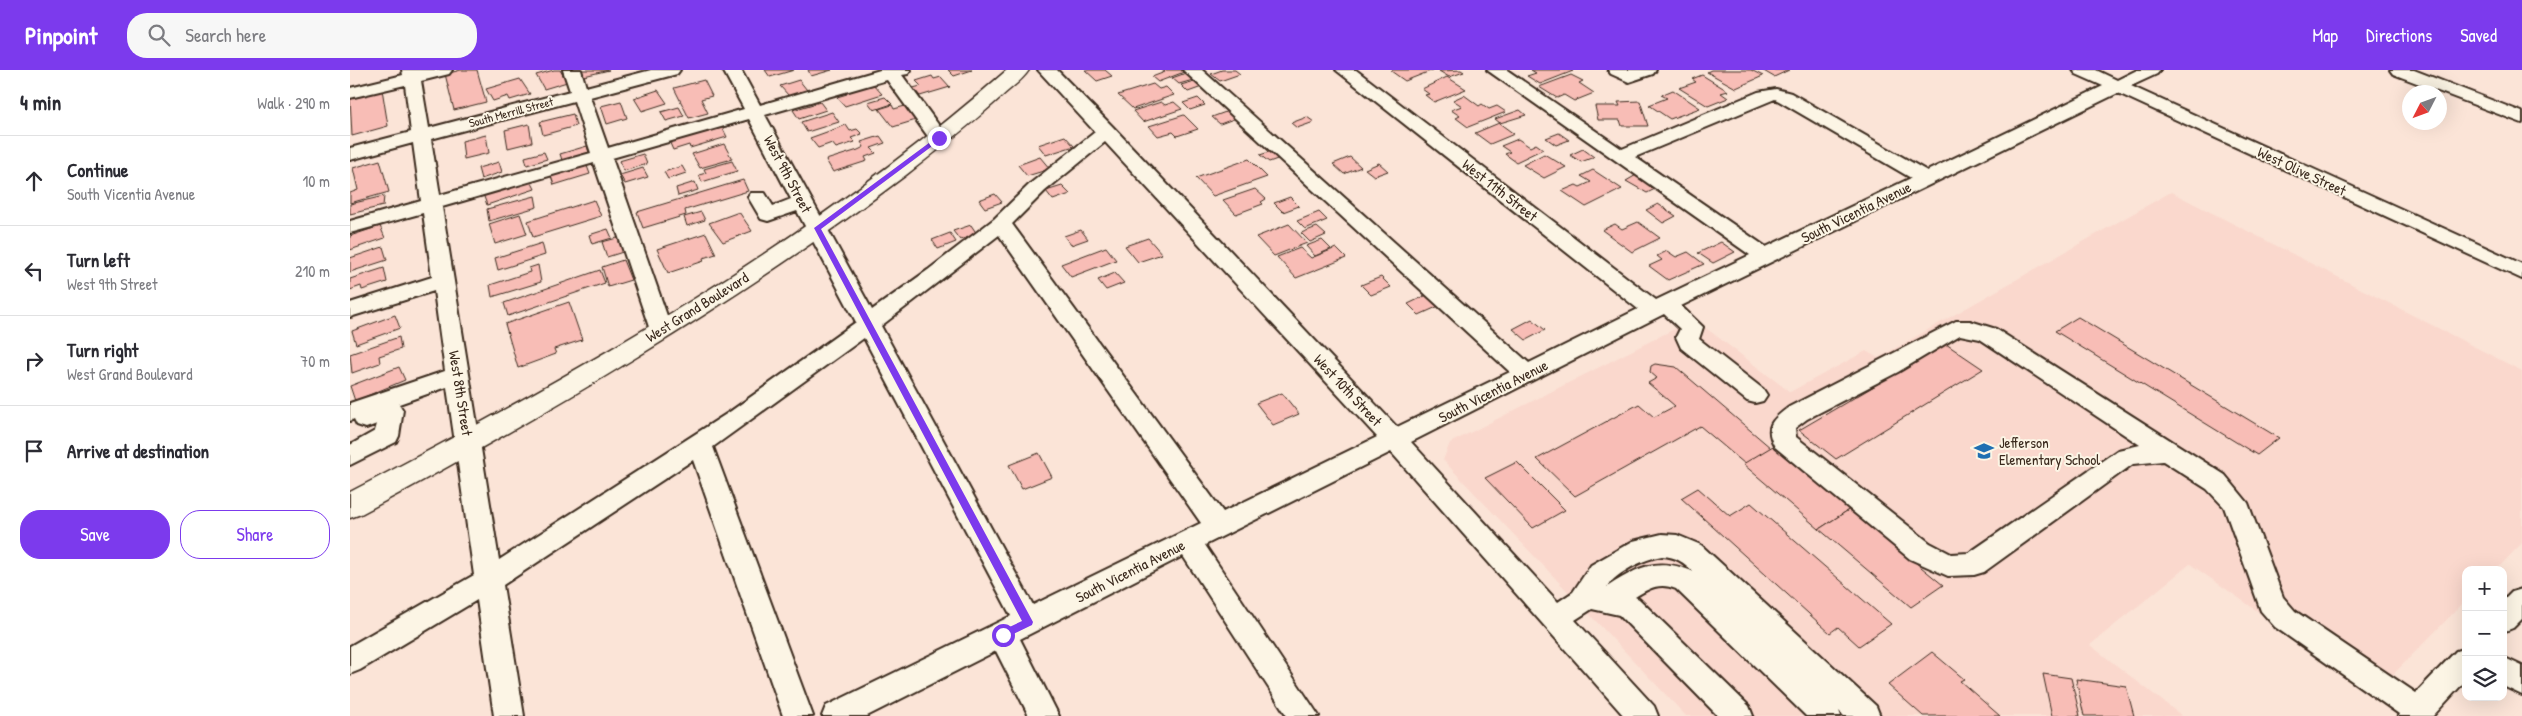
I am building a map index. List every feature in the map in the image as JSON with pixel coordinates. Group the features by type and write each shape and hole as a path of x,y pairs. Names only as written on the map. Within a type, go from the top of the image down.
{"main road":[{"name":"West Grand Boulevard","path":"350,506 468,442 661,330 817,228 939,138 1019,70"}],"street":[{"path":"350,93 412,74 443,70"},
{"path":"572,70 661,330"},
{"name":"South Merrill Street","path":"350,154 671,70"},
{"name":"West 9th Street","path":"732,70 1028,622"},
{"name":"West 10th Street","path":"1047,70 1395,440 1643,716"},
{"path":"1192,70 1527,374"},
{"name":"West 11th Street","path":"1345,70 1660,307 1692,327 1687,336 1689,343 1756,395"},
{"path":"1496,70 1765,256"},
{"path":"1617,70 1629,77 1647,70"},
{"name":"West Olive Street","path":"2082,70 2522,272"},
{"name":"South Vicentia Avenue","path":"837,716 1660,307 2151,70"},
{"path":"2399,70 2522,118"},
{"path":"350,227 894,71 939,138"},
{"name":"West 8th Street","path":"412,74 509,716"},
{"path":"1620,156 1764,96 1776,94 1785,97 1925,178"},
{"path":"350,661 488,580 700,443 936,275 1001,222 1038,187 1107,132"},
{"path":"758,197 768,215 803,202"},
{"path":"1001,222 1218,526"},
{"path":"350,310 443,281"},
{"path":"2167,451 2127,456 1974,564 1948,565 1920,551 1784,441 1782,425 1798,413 1890,366 1956,328 1970,328 1988,334 2216,482 2235,503 2271,603 2285,619 2415,713 2462,664"},
{"path":"350,412 458,375"},
{"path":"350,424 391,410 387,436 350,456"},
{"path":"700,443 798,716"},
{"path":"1188,542 1304,716"},
{"path":"1596,600 1601,573 1643,549 1662,545 1677,546 1691,553 1865,716"},
{"path":"1554,619 1652,573 1677,577 1686,581 1826,716"},
{"path":"1596,600 1629,607 1738,716"},
{"path":"2507,616 2522,600"},
{"path":"1003,635 1044,716"},
{"path":"2507,673 2522,682"}],"shaded area":[{"name":"Jefferson Elementary School","path":"2171,192 2522,371 2522,543 2500,566 2462,566 2462,604 2375,693 2190,564 2090,645 2182,716 1686,716 1443,460 1450,443 1694,319 1790,392 1866,351 1878,358"}],"building":[{"path":"461,70 477,70 486,102 454,110 445,74"},
{"path":"560,70 567,82 544,89 536,75"},
{"path":"582,70 609,70 584,76"},
{"path":"765,70 794,70 770,77"},
{"path":"808,70 832,70 811,76"},
{"path":"948,70 972,70 954,76"},
{"path":"1085,70 1105,70 1112,76 1097,81"},
{"path":"1162,70 1181,70 1184,72 1158,82 1152,77 1165,72"},
{"path":"1222,70 1235,70 1240,74 1220,81 1211,74"},
{"path":"1393,70 1433,70 1405,81 1391,71"},
{"path":"1461,70 1464,72 1449,77 1439,71"},
{"path":"1531,70 1573,71 1540,84 1527,76 1536,73"},
{"path":"1711,70 1751,70 1763,76 1736,88 1707,72"},
{"path":"1762,70 1789,70 1774,77"},
{"path":"1186,73 1193,80 1179,84 1172,78"},
{"path":"1571,75 1583,81 1579,83 1594,93 1574,101 1564,95 1557,98 1539,87"},
{"path":"1702,75 1728,91 1721,93 1728,98 1708,106 1679,88 1696,82 1692,79"},
{"path":"932,76 934,79 941,77 950,87 920,96 913,88 921,86 916,81"},
{"path":"1447,77 1466,89 1434,102 1425,95 1429,94 1422,89"},
{"path":"520,79 530,94 510,100 508,96 493,101 486,89"},
{"path":"704,80 712,96 701,99 708,113 689,118 674,88"},
{"path":"799,80 807,90 789,96 780,86"},
{"path":"1195,81 1202,87 1188,92 1181,85"},
{"path":"872,83 882,94 845,106 837,97 847,94 845,91"},
{"path":"1153,84 1159,89 1166,87 1174,95 1133,109 1118,95"},
{"path":"382,89 388,126 352,136 350,97"},
{"path":"658,90 667,103 642,111 634,98"},
{"path":"1673,90 1700,108 1670,119 1649,105 1667,98 1661,95"},
{"path":"1464,95 1479,106 1482,104 1489,109 1497,106 1506,112 1468,127 1456,118 1460,116 1451,110 1462,106 1453,100"},
{"path":"885,97 892,104 874,110 868,102"},
{"path":"1198,98 1205,105 1190,110 1183,103"},
{"path":"621,101 627,118 607,124 601,106"},
{"path":"1640,101 1648,126 1622,126 1620,120 1598,120 1595,106 1620,106 1618,102"},
{"path":"820,102 826,110 799,119 793,110"},
{"path":"1161,102 1165,105 1174,102 1182,109 1143,122 1133,111"},
{"path":"892,105 894,109 905,106 916,120 893,127 879,109"},
{"path":"679,107 684,116 666,121 661,112"},
{"path":"1231,110 1239,117 1220,124 1212,117"},
{"path":"1520,110 1526,115 1500,123 1495,119"},
{"path":"832,112 839,122 807,132 801,122"},
{"path":"573,114 576,126 543,135 540,122"},
{"path":"1184,115 1198,129 1177,136 1173,132 1158,136 1149,126"},
{"path":"1307,117 1314,122 1297,128 1291,123"},
{"path":"1499,123 1514,134 1490,144 1475,133"},
{"path":"529,124 532,142 508,148 505,130"},
{"path":"846,125 850,131 857,129 862,134 851,138 855,142 836,148 832,143 818,148 810,138"},
{"path":"722,127 727,137 690,148 689,145 673,150 669,141"},
{"path":"1559,133 1569,140 1556,145 1546,138"},
{"path":"486,135 489,153 464,159 462,141"},
{"path":"880,136 885,143 871,148 876,153 865,157 867,161 833,172 826,160 858,150 864,147 861,142"},
{"path":"1065,136 1074,146 1046,155 1038,145"},
{"path":"1518,139 1530,147 1536,144 1543,149 1516,162 1505,154 1510,152 1501,146"},
{"path":"724,144 732,159 700,168 692,154"},
{"path":"587,146 590,156 563,163 560,154"},
{"path":"1583,149 1594,157 1581,162 1570,155"},
{"path":"1275,150 1283,157 1269,162 1260,155"},
{"path":"544,152 547,159 527,165 525,157"},
{"path":"643,154 647,164 624,171 619,161"},
{"path":"1544,154 1566,167 1544,178 1523,165"},
{"path":"1040,157 1050,169 1027,176 1018,165"},
{"path":"1350,157 1361,167 1344,174 1333,164"},
{"path":"1249,159 1267,177 1213,196 1196,178"},
{"path":"380,160 389,192 350,203 350,193 358,190 353,168"},
{"path":"732,161 737,171 702,182 699,175 706,173 704,169"},
{"path":"499,162 502,172 481,179 478,168"},
{"path":"1379,163 1388,171 1374,176 1365,169"},
{"path":"587,166 590,174 554,185 551,176"},
{"path":"682,166 686,173 668,179 664,172"},
{"path":"643,168 648,177 625,184 620,175"},
{"path":"1593,170 1622,189 1586,207 1562,191 1576,185 1580,187 1591,182 1581,176"},
{"path":"1638,174 1659,187 1647,193 1626,181"},
{"path":"530,179 535,189 487,205 483,194"},
{"path":"743,180 748,191 685,210 686,215 643,228 637,212"},
{"path":"695,182 698,190 678,196 676,188"},
{"path":"1062,186 1070,194 1053,200 1046,191"},
{"path":"1255,189 1266,199 1261,202 1263,204 1236,214 1223,200"},
{"path":"995,194 1002,202 985,208 979,200"},
{"path":"384,196 383,206 350,214 350,204"},
{"path":"535,196 537,207 489,221 487,209"},
{"path":"1290,197 1299,206 1283,212 1274,203"},
{"path":"594,200 601,216 533,237 528,221"},
{"path":"1658,204 1676,216 1663,223 1646,210"},
{"path":"701,212 705,220 687,226 684,217"},
{"path":"739,212 752,231 723,242 709,223"},
{"path":"1319,212 1327,220 1305,229 1297,221"},
{"path":"520,214 527,234 495,244 489,224"},
{"path":"1638,222 1660,238 1632,252 1602,230 1615,224 1622,229"},
{"path":"1289,224 1307,243 1274,256 1256,237"},
{"path":"971,225 977,234 960,240 953,231"},
{"path":"380,226 385,238 350,250 350,236"},
{"path":"1317,227 1326,235 1310,242 1301,233"},
{"path":"608,229 612,238 592,244 589,235"},
{"path":"1081,230 1088,239 1071,245 1064,236"},
{"path":"706,233 716,254 703,258 704,261 668,273 657,249"},
{"path":"950,233 956,242 938,249 932,240"},
{"path":"621,237 626,251 607,257 602,242"},
{"path":"1148,238 1162,254 1138,262 1125,246"},
{"path":"1322,240 1331,249 1315,256 1306,246"},
{"path":"1721,242 1735,252 1713,263 1698,253"},
{"path":"542,243 545,255 498,270 495,258"},
{"path":"383,247 387,260 350,272 350,258"},
{"path":"1106,247 1116,260 1071,277 1061,264"},
{"path":"1300,248 1311,258 1336,248 1346,258 1296,278 1277,257"},
{"path":"1667,251 1676,257 1688,252 1704,264 1668,280 1649,266 1662,260 1657,256"},
{"path":"623,260 631,280 608,287 602,267"},
{"path":"538,265 541,282 492,297 490,285 530,272 529,268"},
{"path":"384,268 387,282 362,290 361,286 350,290 350,279"},
{"path":"600,270 605,283 508,316 504,303"},
{"path":"1115,273 1124,283 1106,290 1098,280"},
{"path":"1381,277 1391,287 1371,295 1361,285"},
{"path":"1427,295 1439,306 1419,315 1408,304"},
{"path":"569,302 582,340 554,349 556,354 518,368 505,324"},
{"path":"395,315 400,328 356,344 352,331"},
{"path":"2078,317 2279,438 2257,455 2055,331"},
{"path":"1532,319 1545,330 1526,340 1513,329"},
{"path":"399,337 401,349 379,356 380,363 352,373 350,354"},
{"path":"1946,344 1983,369 1836,459 1799,430"},
{"path":"1655,364 1676,367 1771,448 1745,464 1700,426 1575,496 1537,459 1639,404 1654,417 1675,406 1648,383 1657,378 1650,372 1651,366"},
{"path":"399,367 405,380 355,401 350,386"},
{"path":"1282,393 1299,414 1273,425 1256,403"},
{"path":"1773,446 1850,509 1819,529 1743,464"},
{"path":"1039,453 1052,477 1022,489 1009,465"},
{"path":"1517,462 1565,510 1533,528 1485,478"},
{"path":"1698,488 1730,516 1751,503 1891,624 1859,646 1838,627 1830,633 1681,498"},
{"path":"1850,509 1943,585 1911,607 1819,529"},
{"path":"1932,652 1964,679 1960,681 2000,716 1923,716 1888,685"},
{"path":"2043,674 2071,678 2080,716 2052,716"},
{"path":"2076,679 2126,686 2134,716 2084,716"}],"place":[{"name":"Jefferson Elementary School","path":"1984,451"}],"route":[{"path":"939,138 906,165 817,228 1028,622 1003,635"}]}
